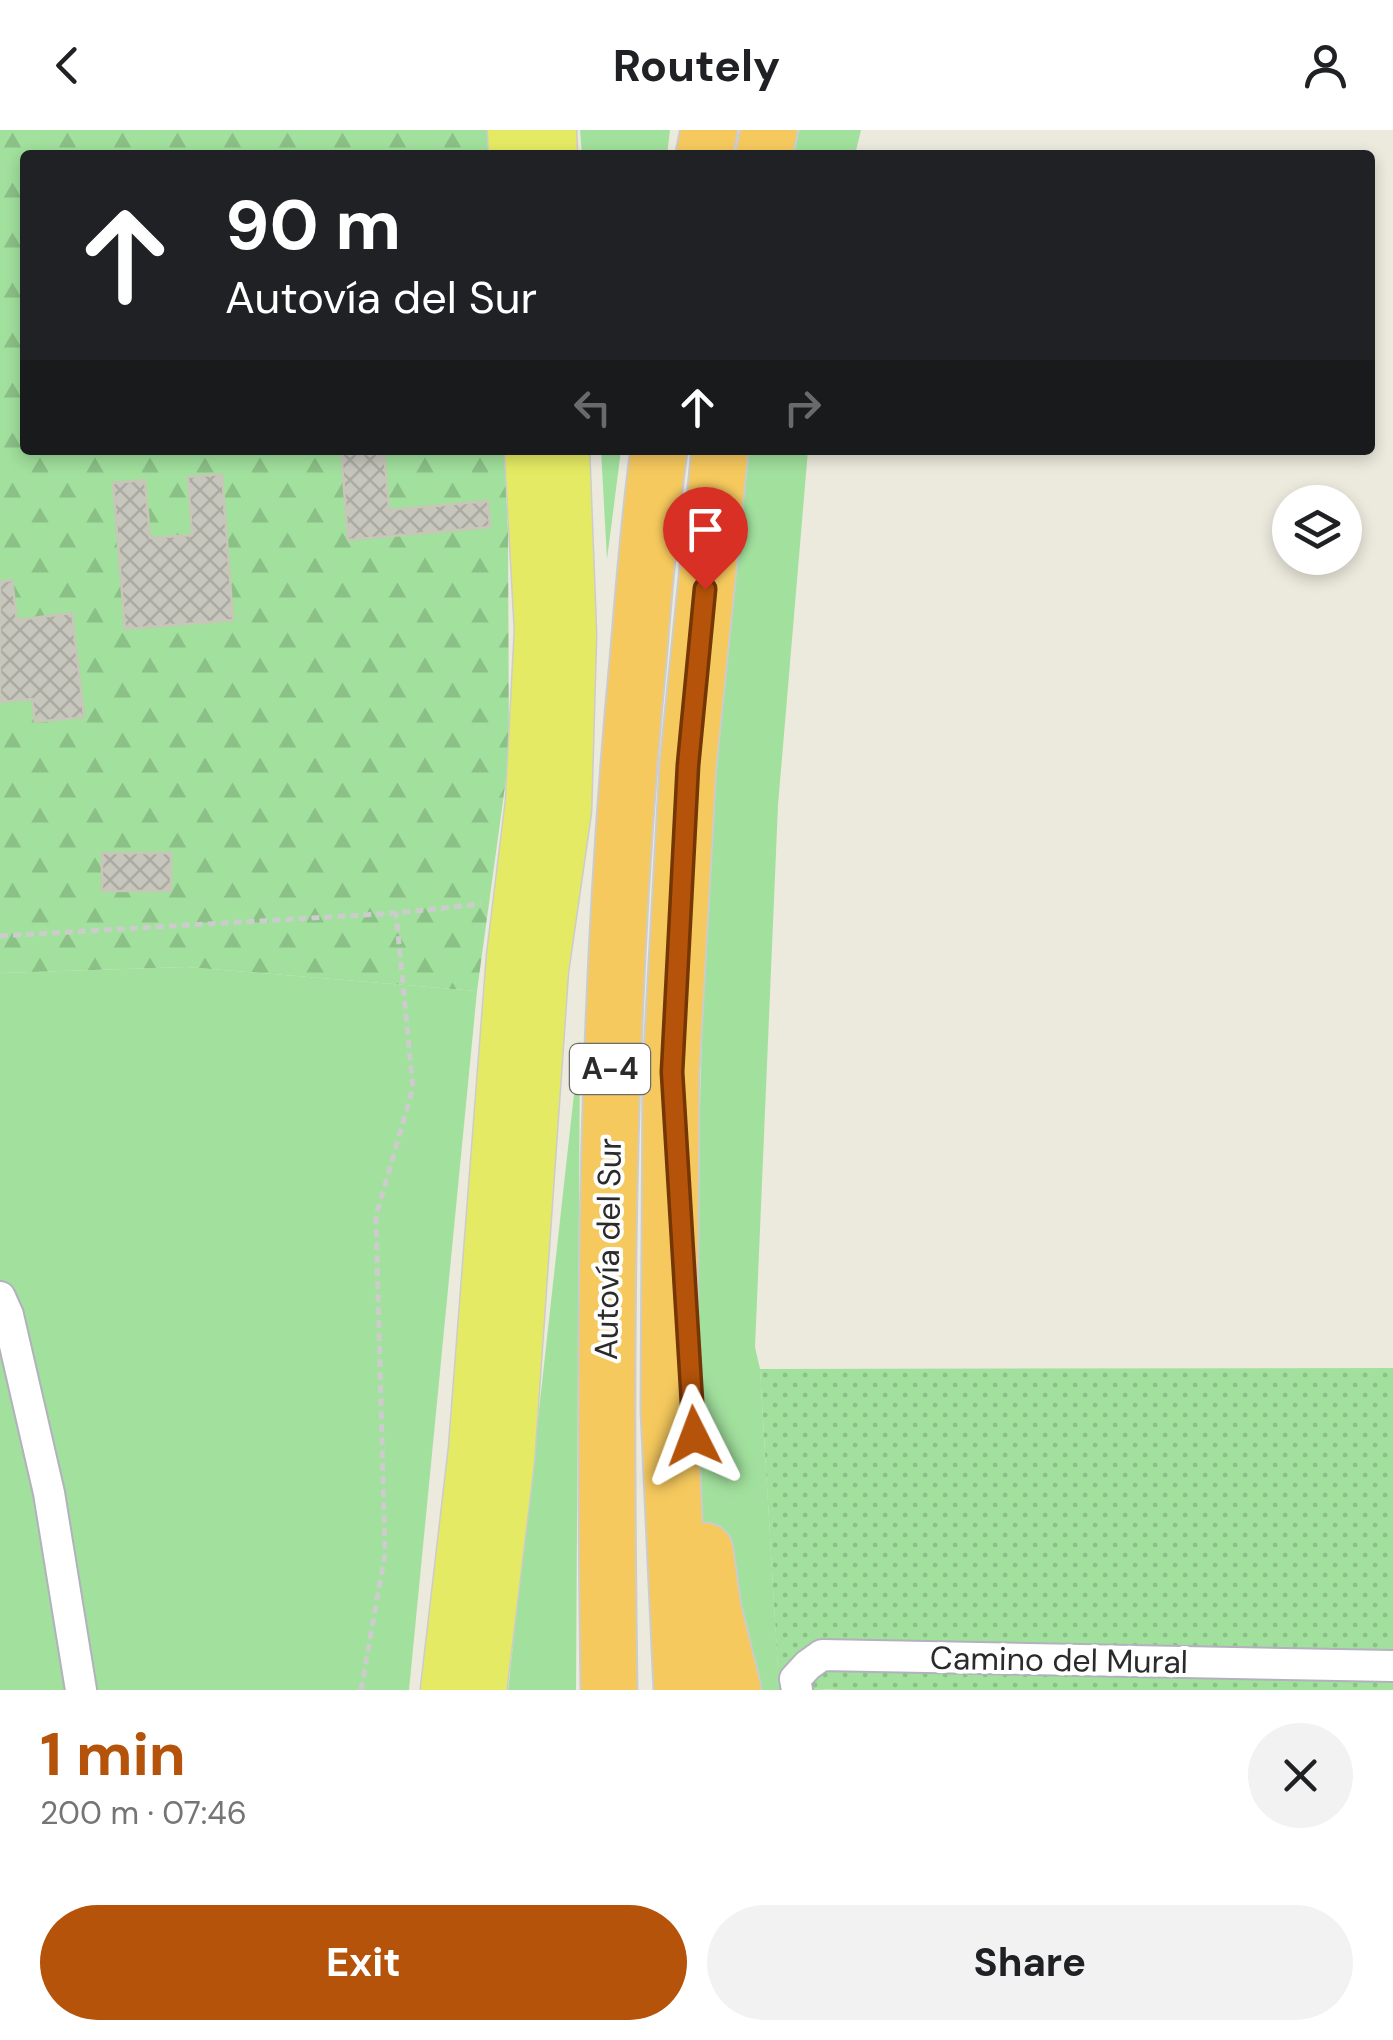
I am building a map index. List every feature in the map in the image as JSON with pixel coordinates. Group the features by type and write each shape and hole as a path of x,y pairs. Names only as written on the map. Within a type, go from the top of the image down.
{"highway":[{"name":"Autovía del Sur","path":"609,1690 605,1430 610,1067 627,776 659,455"},
{"name":"Autovía del Sur","path":"682,1690 669,1411 672,1072 688,765 719,455"},
{"path":"672,1072 698,1498 713,1609 733,1690"}],"main road":[{"path":"445,1690 472,1450 511,958 530,802 539,630 530,455"},
{"path":"482,1690 510,1459 544,970 567,810 572,636 565,455"}],"street":[{"path":"0,1297 8,1315 49,1493 82,1690"},
{"name":"Camino del Mural","path":"796,1684 808,1665 822,1655 1393,1666"}],"path":[{"path":"0,936 396,913 518,900"},
{"path":"361,1690 384,1554 376,1216 413,1088 396,913"}],"green space":[{"path":"0,130 491,130 492,150 20,150 20,455 504,455 509,757 477,991 187,967 0,973"},
{"path":"580,130 670,130 668,150 582,150"},
{"path":"799,130 861,130 856,150 795,150"},
{"path":"601,455 620,455 607,559"},
{"path":"740,455 808,455 778,805 755,1347 760,1369 779,1686 832,1690 744,1690 690,1495 704,952 723,544"},
{"path":"187,967 477,991 409,1690 0,1690 0,973"},
{"path":"580,1040 576,1690 508,1690"},
{"path":"1393,1368 1393,1690 779,1687 760,1369"}],"building":[{"path":"341,455 384,455 389,510 488,501 490,527 348,540"},
{"path":"222,474 233,620 125,629 113,483 145,480 150,538 192,535 188,477"},
{"path":"12,580 17,620 72,613 84,717 35,722 32,699 0,702 0,582"},
{"path":"102,853 171,853 171,891 102,891"}],"route":[{"path":"694,1436 672,1072 688,765 705,589"}]}
